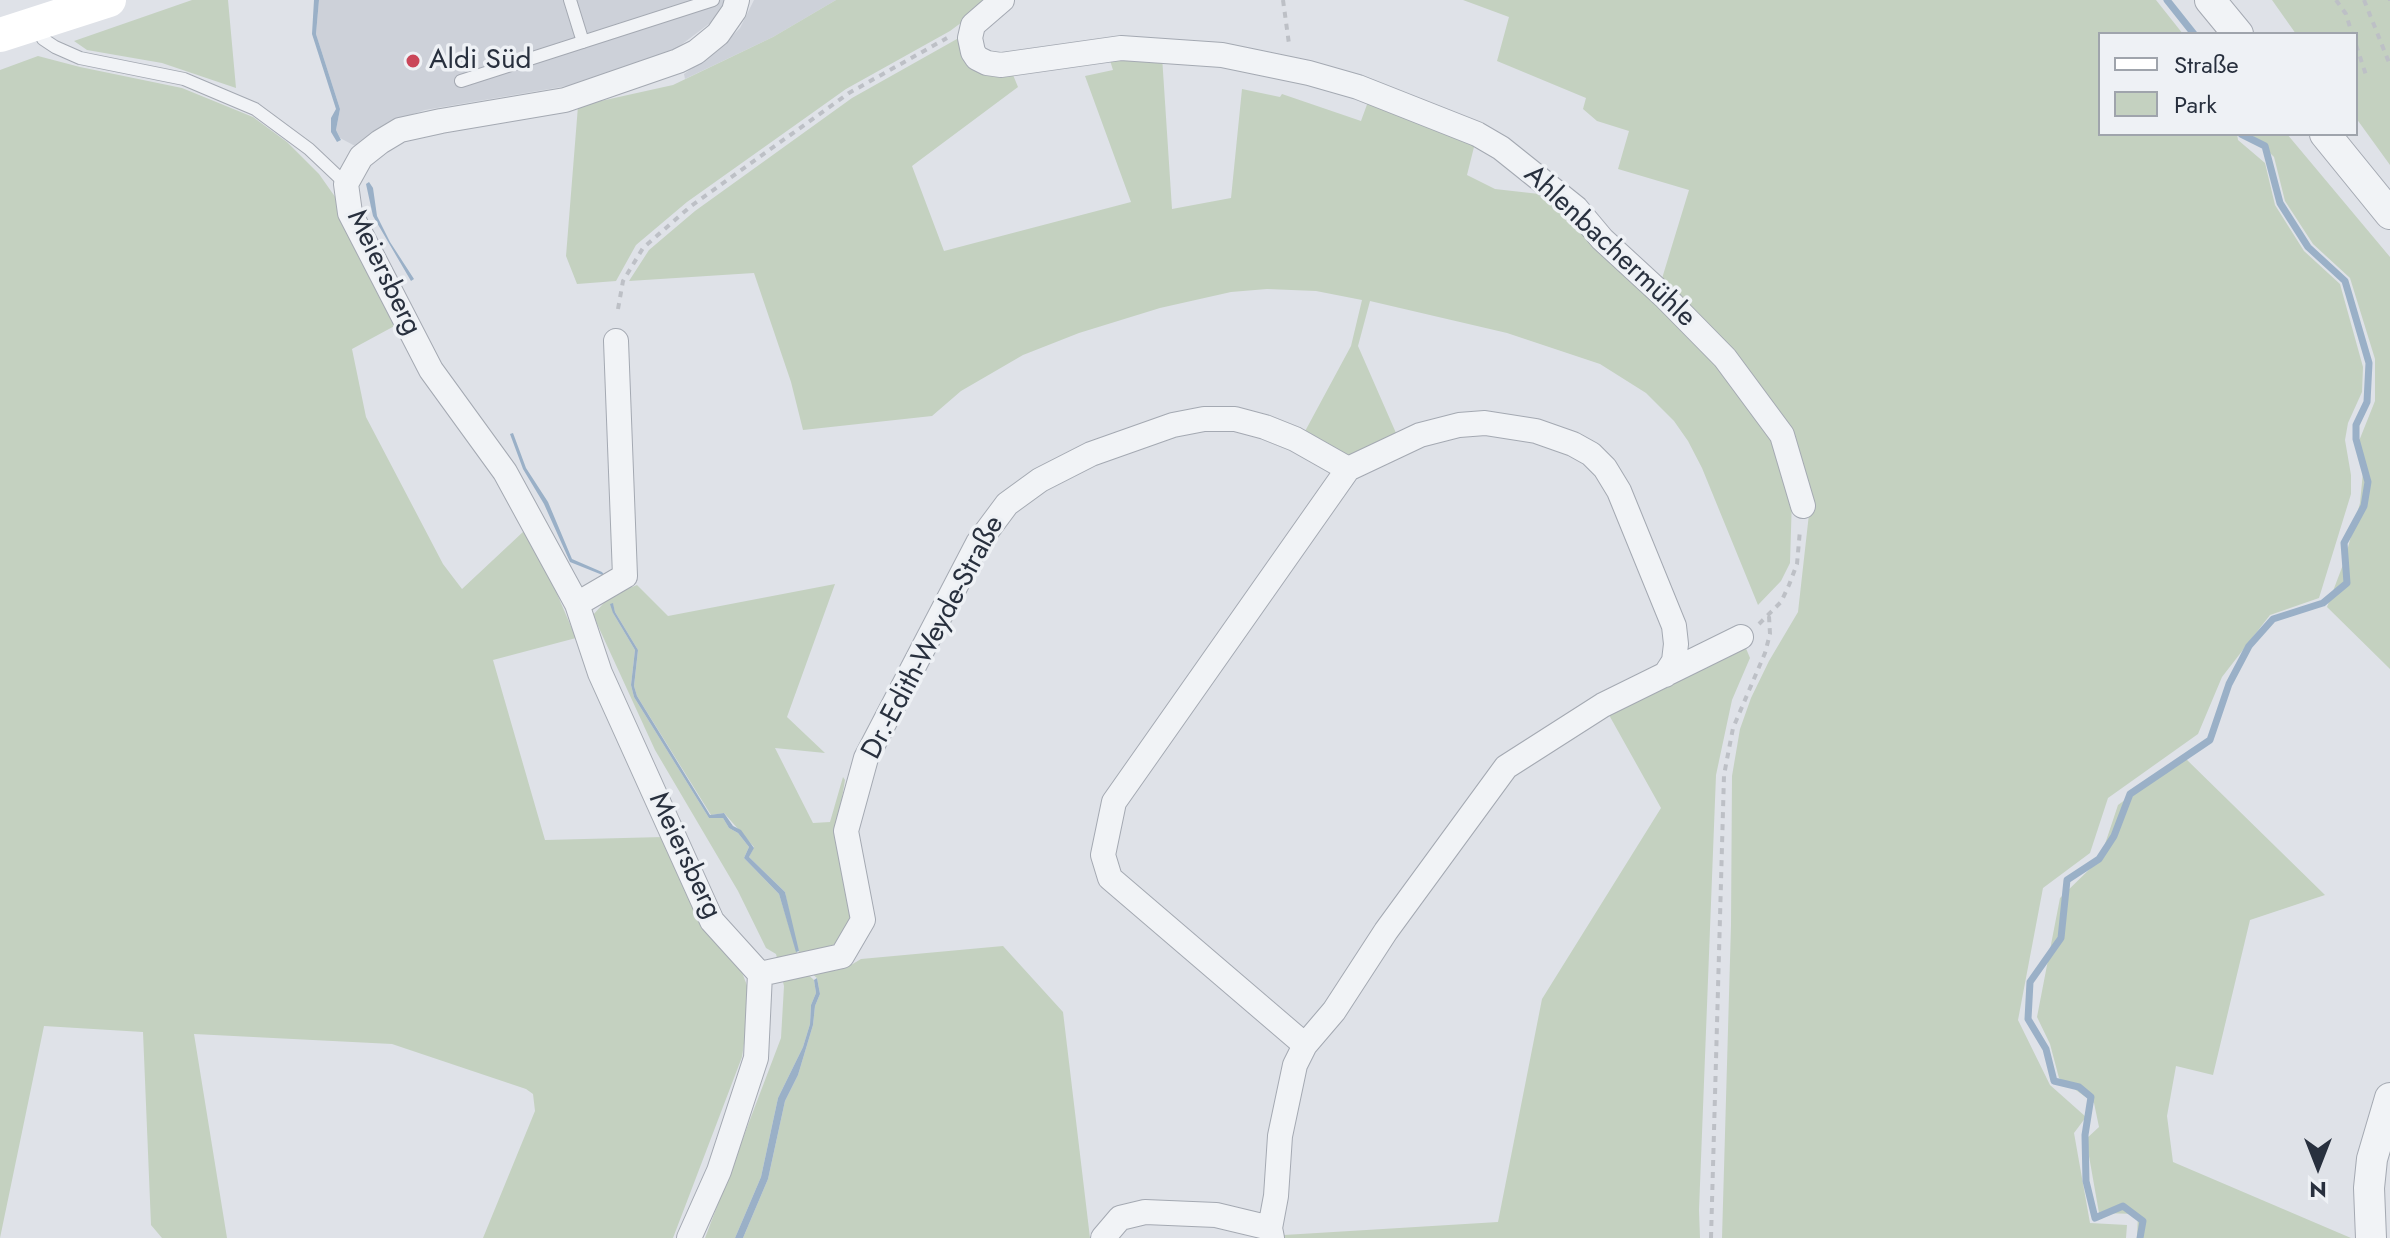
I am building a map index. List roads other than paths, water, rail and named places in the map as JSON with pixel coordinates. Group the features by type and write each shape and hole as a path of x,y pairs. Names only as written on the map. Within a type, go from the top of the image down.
{"main road":[{"path":"0,35 109,0"}],"street":[{"name":"Meiersberg","path":"737,0 734,11 718,34 696,52 678,61 565,100 400,130 361,157 346,184 350,213 431,370 505,472 577,604 600,673 712,921 760,974"},
{"name":"Ahlenbachermühle","path":"1002,0 973,25 970,38 973,52 987,63 1001,65 1121,48 1222,55 1358,87 1477,134 1501,148 1576,208 1602,239 1725,358 1782,435 1803,506"},
{"path":"2210,0 2236,32"},
{"path":"2327,136 2390,214"},
{"path":"577,604 625,576 616,341"},
{"name":"Dr.-Edith-Weyde-Straße","path":"760,974 842,956 863,920 846,831 866,758 978,543 1007,504 1040,480 1091,454 1173,425 1204,419 1235,419 1265,427 1295,439 1348,469"},
{"path":"1305,1045 1110,878 1103,855 1114,802 1348,469 1420,435 1459,425 1485,423 1536,431 1591,454 1605,468 1619,491 1674,626 1674,661 1665,675"},
{"path":"1103,1238 1120,1218 1145,1212 1216,1215 1271,1233 1280,1136 1295,1065 1305,1045 1334,1011 1386,931 1506,767 1603,705 1741,637"},
{"path":"689,1238 719,1171 756,1058 760,974"},
{"path":"2371,1238 2369,1188 2372,1159 2390,1098"}],"lane":[{"path":"570,0 583,42"},
{"path":"461,81 706,1"},
{"name":"Meiersberg","path":"37,22 43,39 80,58 184,79 255,109 309,149 346,184"}],"water":[{"path":"314,0 319,0 316,34 340,109 336,130 341,140 337,142 331,132 331,118 336,109 312,34"},
{"path":"369,182 373,188 377,216 414,279 411,281 373,216 366,184"},
{"path":"513,433 526,468 548,502 572,559 605,576 570,562 544,504 523,469 510,434"},
{"path":"613,603 615,612 638,650 634,686 637,696 710,815 724,813 733,826 741,830 754,848 749,857 785,892 799,951 796,952 779,894 744,858 749,847 723,818 709,818 634,697 631,685 635,650 613,613 610,604"},
{"path":"817,978 820,994 813,1025 798,1075 785,1101 768,1179 743,1238 735,1238 761,1177 778,1098 803,1047 816,993 814,980"}],"waterway":[{"path":"2167,0 2192,32"},
{"path":"2140,1238 2143,1221 2123,1206 2095,1218 2086,1181 2085,1135 2091,1097 2079,1087 2054,1081 2046,1049 2028,1019 2030,982 2061,938 2067,880 2099,859 2114,836 2130,794 2210,740 2229,684 2249,646 2273,619 2323,603 2347,583 2344,543 2364,506 2368,482 2356,439 2356,425 2367,402 2369,363 2345,281 2308,247 2280,203 2265,146 2245,136"}],"place":[{"name":"Aldi Süd","path":"413,61"}]}
